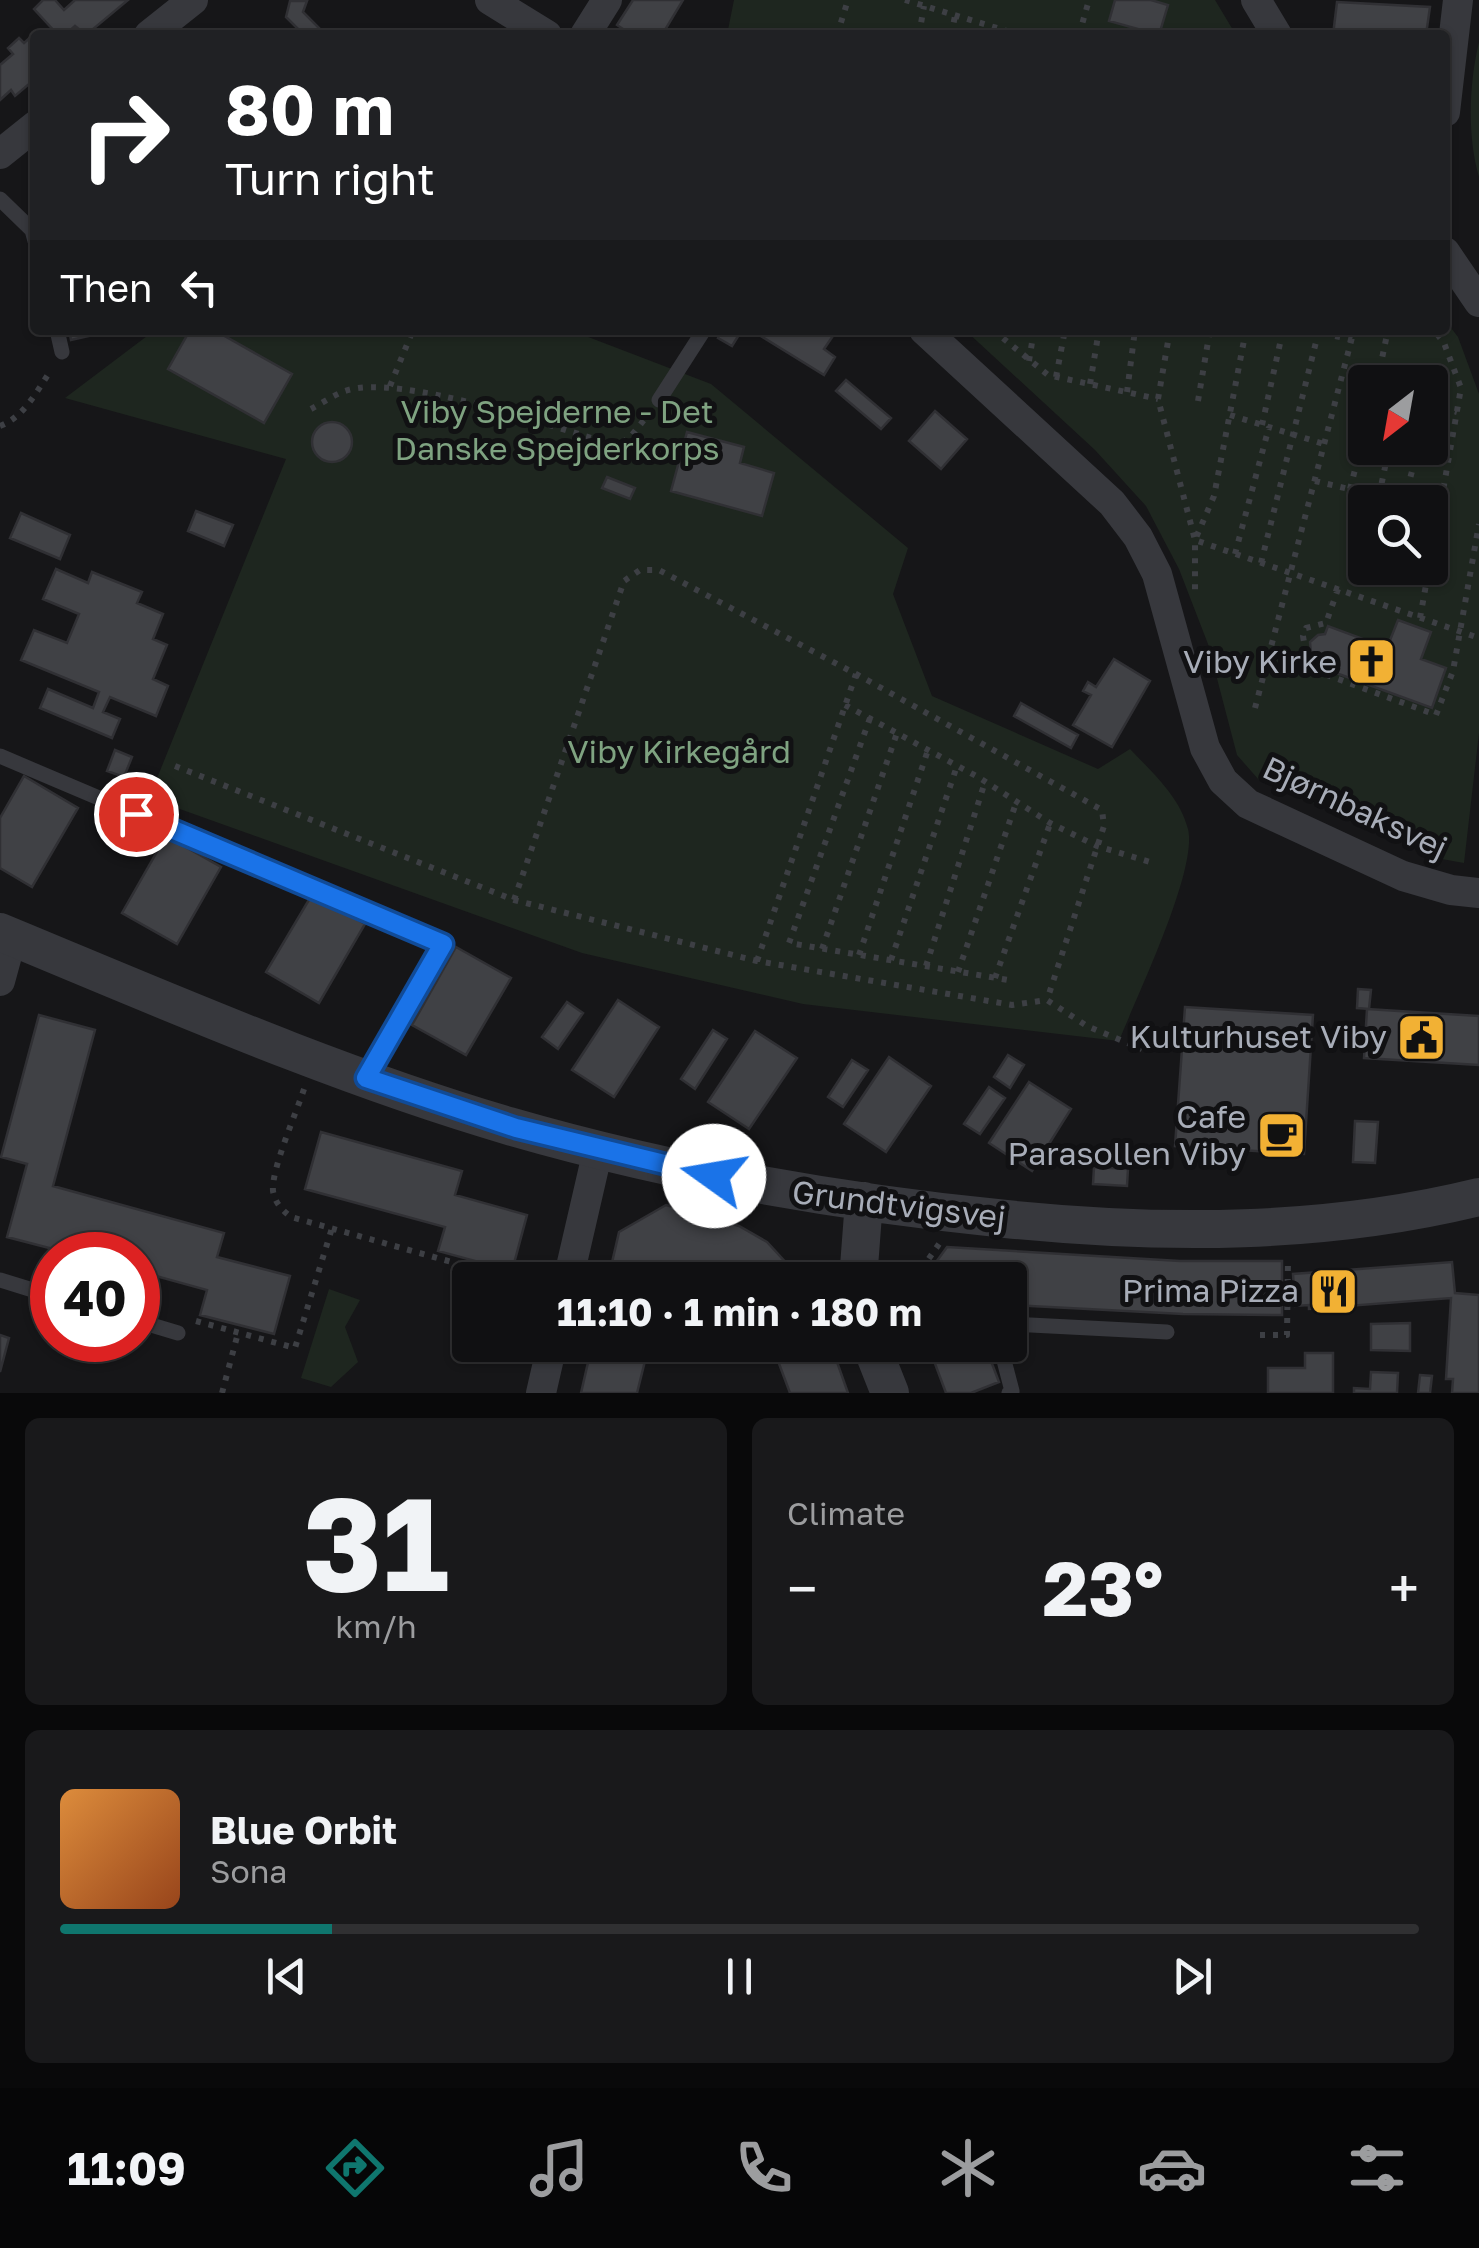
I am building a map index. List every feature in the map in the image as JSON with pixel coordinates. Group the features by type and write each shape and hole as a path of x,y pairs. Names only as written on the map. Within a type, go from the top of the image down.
{"street":[{"path":"156,30 193,0"},
{"path":"490,0 539,30"},
{"path":"588,30 607,0"},
{"path":"1256,0 1274,30"},
{"path":"1450,69 1458,0"},
{"path":"0,154 30,130"},
{"path":"1450,259 1479,302"},
{"name":"Bjørnbaksvej","path":"929,335 1112,502 1138,536 1172,628 1205,748 1223,781 1248,804 1403,876 1451,890 1479,893"},
{"path":"0,981 6,934"},
{"name":"Grundtvigsvej","path":"6,934 314,1059 506,1125 598,1150 782,1190 959,1214 1092,1226 1288,1226 1375,1218 1479,1196"},
{"path":"572,1262 598,1150"},
{"path":"859,1262 864,1201"},
{"path":"541,1393 548,1362"},
{"path":"878,1362 890,1393"}],"lane":[{"path":"0,198 30,228"},
{"path":"58,335 62,352"},
{"path":"659,400 701,335"},
{"path":"0,756 443,944 366,1078"},
{"path":"0,1280 30,1289"},
{"path":"160,1323 183,1326"},
{"path":"1027,1325 1167,1332"},
{"path":"1004,1362 1012,1392 1009,1393"}],"path":[{"path":"839,30 848,0"},
{"path":"905,0 1003,30"},
{"path":"1080,30 1090,0"},
{"path":"920,30 924,6"},
{"path":"952,30 955,16"},
{"path":"986,30 987,25"},
{"path":"390,386 411,335"},
{"path":"1001,335 1048,375 1158,399"},
{"path":"1028,361 1033,335"},
{"path":"1056,377 1064,335"},
{"path":"1090,384 1098,335"},
{"path":"1126,392 1134,335"},
{"path":"1169,335 1158,399 1195,540 1197,584 1189,612 1172,628"},
{"path":"1198,401 1209,335"},
{"path":"1195,540 1214,496 1245,335"},
{"path":"1235,554 1266,426 1282,335"},
{"path":"1261,562 1315,335"},
{"path":"1332,335 1352,340"},
{"path":"1255,708 1353,335"},
{"path":"1381,365 1387,335"},
{"path":"1438,335 1461,388 1444,485"},
{"path":"0,426 29,404 62,352"},
{"path":"310,408 347,390 390,386 486,407 618,446 632,436 659,400"},
{"path":"1448,409 1457,412"},
{"path":"1230,415 1324,444"},
{"path":"1314,481 1348,490"},
{"path":"1338,589 1326,623 1306,628 1303,636 1308,668 1436,715 1453,671 1479,524"},
{"path":"1195,540 1479,638"},
{"path":"514,900 624,581 640,570 659,570 1102,810 1104,826 1047,1000"},
{"path":"1420,618 1426,585"},
{"path":"757,961 856,674"},
{"path":"846,705 1050,823 1098,846 1150,862"},
{"path":"870,718 789,943 1014,981"},
{"path":"822,949 896,733"},
{"path":"859,954 928,750"},
{"path":"176,766 514,900 757,961 1012,1005 1047,1000 1087,1026 1142,1049"},
{"path":"891,960 957,766"},
{"path":"926,966 985,782"},
{"path":"958,972 1016,802"},
{"path":"995,978 1050,823"},
{"path":"314,1059 274,1177 273,1193 281,1210 291,1217 452,1262"},
{"path":"1260,1335 1287,1335 1288,1226"},
{"path":"183,1326 238,1333 296,1348 332,1228"},
{"path":"222,1393 238,1333"}],"green space":[{"path":"734,0 1215,0 1233,30 728,30"},
{"path":"1479,42 1479,177 1471,110"},
{"path":"1450,327 1458,337 1479,394 1479,733 1464,863 1442,859 1259,780 1237,755 1208,644 1179,569 1146,506 1095,450 970,335 1450,335"},
{"name":"Viby Kirkegård","path":"148,335 583,335 711,384 908,548 893,594 932,696 1098,769 1130,749 1179,806 1188,829 1184,873 1164,934 1119,1041 803,1004 582,953 149,798 286,459 65,398"},
{"path":"329,1289 360,1300 345,1327 358,1362 331,1387 301,1378"}],"building":[{"path":"43,0 55,0 64,10 75,0 128,0 92,30 75,26 71,30 53,30 34,9"},
{"path":"633,0 683,0 665,30 624,30 617,25"},
{"path":"1115,0 1151,0 1168,5 1160,30 1141,30 1109,21"},
{"path":"290,1 307,1 303,12 321,30 299,30 286,17"},
{"path":"1337,2 1430,7 1427,30 1334,30"},
{"path":"19,38 24,43 30,38 30,83 15,96 11,90 0,100 0,65 13,54 8,48"},
{"path":"187,335 223,335 292,374 264,423 168,369"},
{"path":"720,335 739,335 732,346 718,338"},
{"path":"759,335 834,335 824,349 835,357 824,375"},
{"path":"846,380 891,418 881,429 836,391"},
{"path":"935,411 967,439 941,469 909,441"},
{"path":"332,422 346,428 352,442 346,456 332,462 318,456 312,442 318,428"},
{"path":"687,432 744,447 740,463 774,473 762,516 671,491"},
{"path":"607,477 635,488 630,499 602,488"},
{"path":"196,511 233,525 224,546 188,531"},
{"path":"21,513 70,535 60,559 10,538"},
{"path":"56,569 88,583 92,572 142,592 137,603 163,614 153,639 167,645 153,679 168,686 156,716 110,697 103,712 120,719 112,738 40,708 48,689 93,708 99,692 21,660 34,630 67,643 79,614 43,599"},
{"name":"Viby Kirke","path":"1398,620 1431,632 1421,659 1446,668 1432,708 1314,665 1317,658 1311,653 1310,642 1325,634 1328,626 1387,648"},
{"path":"1114,659 1150,681 1112,747 1073,725 1091,695 1083,691 1088,682 1096,687"},
{"path":"1021,703 1078,735 1071,748 1014,716"},
{"path":"115,750 132,757 124,777 107,771"},
{"path":"24,776 78,808 32,887 0,868 0,818"},
{"path":"166,836 221,867 177,944 122,913"},
{"path":"313,893 365,924 319,1003 266,972"},
{"path":"456,947 511,978 466,1055 412,1025"},
{"path":"1358,989 1371,990 1369,1009 1357,1008"},
{"path":"618,1000 659,1027 614,1097 572,1070"},
{"path":"567,1002 583,1013 558,1049 542,1037"},
{"path":"1185,1007 1313,1015 1304,1154 1175,1146"},
{"name":"Kulturhuset Viby","path":"1367,1009 1479,1016 1479,1065 1364,1058"},
{"path":"39,1015 95,1030 53,1186 224,1233 217,1257 290,1276 274,1334 200,1315 207,1290 160,1277 160,1232 30,1232 30,1243 7,1237 27,1164 1,1157"},
{"path":"713,1030 727,1039 695,1089 681,1079"},
{"path":"755,1031 797,1058 749,1129 708,1102"},
{"path":"1008,1055 1024,1065 1010,1088 994,1077"},
{"path":"889,1057 931,1086 886,1152 844,1124"},
{"path":"852,1060 868,1070 843,1107 828,1097"},
{"path":"1029,1082 1071,1109 1032,1171 989,1143"},
{"path":"989,1087 1005,1098 980,1134 964,1124"},
{"path":"1355,1121 1378,1122 1375,1163 1353,1162"},
{"path":"321,1132 462,1171 455,1195 527,1215 514,1262 479,1262 438,1251 445,1227 305,1189"},
{"path":"1094,1167 1128,1169 1127,1186 1093,1184"},
{"path":"666,1205 739,1226 767,1242 785,1262 612,1262 619,1232"},
{"path":"947,1247 1180,1261 1282,1261 1282,1315 1027,1306 1027,1262 936,1262"},
{"path":"1452,1262 1455,1293 1479,1295 1479,1393 1452,1393 1453,1379 1446,1379 1451,1298 1309,1309 1309,1305 1295,1306 1293,1274"},
{"path":"1410,1323 1410,1351 1371,1350 1371,1324"},
{"path":"0,1335 9,1338 0,1372"},
{"path":"1305,1353 1333,1353 1333,1393 1268,1393 1268,1368 1305,1368"},
{"path":"588,1362 645,1362 637,1393 581,1393"},
{"path":"778,1362 837,1362 848,1393 790,1393"},
{"path":"934,1362 991,1362 999,1382 971,1393 946,1393"},
{"path":"1371,1372 1398,1373 1397,1393 1354,1393 1354,1388 1370,1389"},
{"path":"1420,1375 1432,1376 1430,1393 1418,1393"}],"place":[{"name":"Viby Kirke","path":"1372,662"},
{"name":"Kulturhuset Viby","path":"1422,1037"},
{"name":"Cafe Parasollen Viby","path":"1281,1135"},
{"name":"Prima Pizza","path":"1334,1291"}],"route":[{"path":"136,814 443,944 366,1078 516,1128 714,1176"}],"park label":[{"name":"Viby Spejderne - Det Danske Spejderkorps","path":"557,430"}]}
